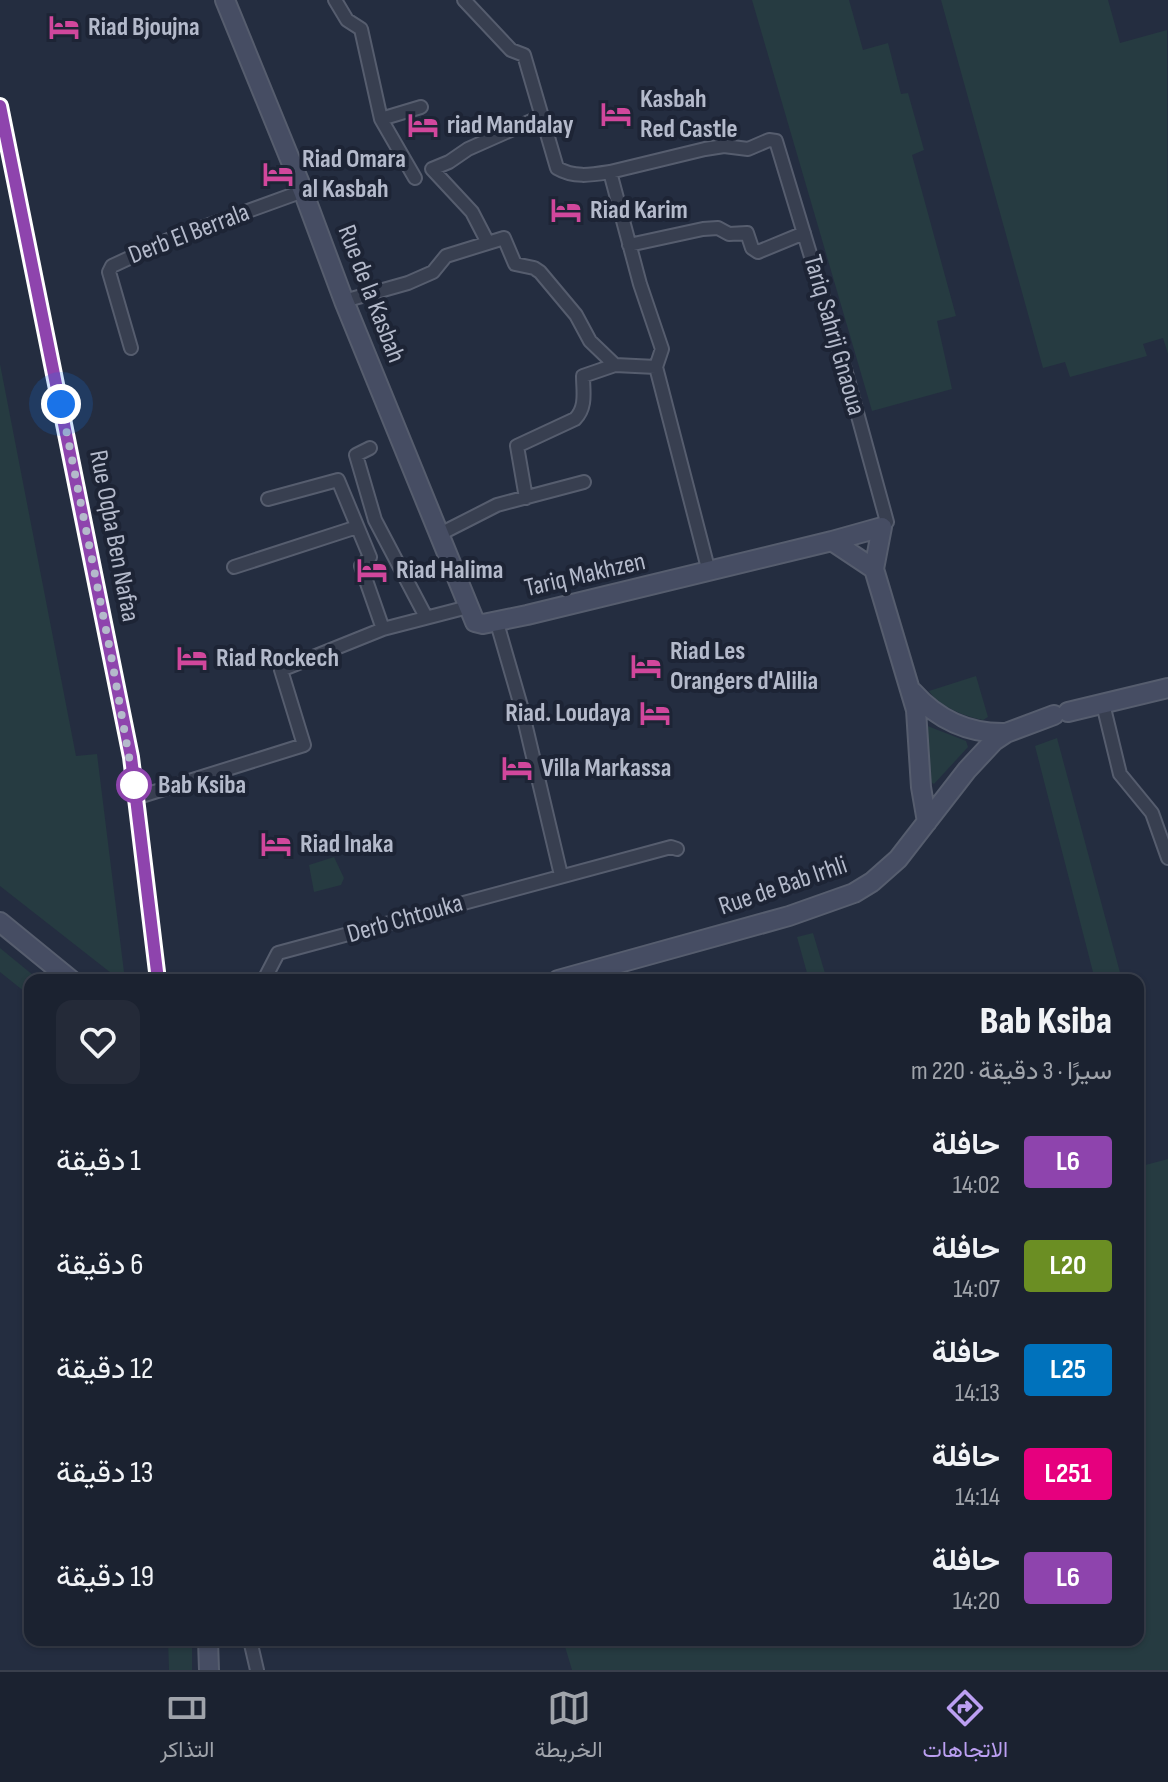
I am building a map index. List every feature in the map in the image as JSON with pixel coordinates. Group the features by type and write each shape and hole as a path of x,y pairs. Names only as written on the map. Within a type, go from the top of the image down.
{"street":[{"name":"Rue de la Kasbah","path":"225,0 468,607"},
{"path":"335,0 347,20 361,29 381,119 415,178"},
{"path":"464,0 511,50 524,55 557,168 566,173 585,175 610,172 662,349 656,367 709,572"},
{"name":"Rue Oqba Ben Nafaa","path":"0,106 131,757 157,974"},
{"path":"381,119 421,107"},
{"path":"487,241 472,212 432,169 468,149 540,117"},
{"name":"Tariq Sahrij Gnaoua","path":"610,172 717,146 748,149 769,140 776,141 887,522 882,527"},
{"name":"Derb El Berrala","path":"131,348 109,272 112,266 168,240 303,191"},
{"path":"629,245 691,230 718,228 729,234 747,233 752,248 758,252 804,233"},
{"path":"344,301 408,283 433,272 446,256 504,238 515,264 540,272 576,315 590,341 615,365"},
{"path":"526,498 517,446 575,419 583,406 583,376 615,365 656,367"},
{"path":"370,448 356,455 375,520 426,617"},
{"path":"268,499 338,480 370,557 361,566 383,629"},
{"path":"440,534 490,508 584,482"},
{"path":"234,567 357,527"},
{"path":"882,527 874,569 916,710 921,787 927,822"},
{"name":"Tariq Makhzen","path":"468,607 475,622 497,623 882,527"},
{"path":"832,541 874,569"},
{"path":"135,798 304,745 281,670 383,629 468,607"},
{"path":"497,623 521,706 561,875"},
{"name":"Rue de Bab Irhli","path":"580,974 848,897 886,872 984,751 1006,733 1061,714 1168,688"},
{"path":"911,691 931,710 958,724 981,732 1006,733"},
{"path":"1103,704 1120,774 1152,813 1168,858"},
{"name":"Derb Chtouka","path":"267,974 278,953 561,875 671,847 677,849"},
{"path":"0,922 64,974"},
{"path":"208,1646 209,1670"},
{"path":"251,1646 257,1670"}],"green space":[{"path":"752,0 849,0 863,50 888,43 901,94 908,93 924,150 912,155 956,316 937,321 952,389 872,411"},
{"path":"941,0 1108,0 1120,43 1167,30 1168,354 1163,338 1143,344 1147,356 1070,377 1065,362 1043,368"},
{"path":"0,364 76,756 97,754 124,974 112,974 0,886"},
{"path":"976,676 988,717 983,720 953,710 929,691"},
{"path":"925,725 966,741 968,747 934,784 929,781"},
{"path":"1057,738 1120,974 1093,974 1035,746"},
{"path":"334,857 344,878 341,885 314,892 309,865"},
{"path":"813,933 825,974 807,974 797,937"},
{"path":"0,948 32,974 24,974 24,991 0,972"},
{"path":"1168,1159 1168,1670 572,1670 565,1646 1144,1646 1144,1165"},
{"path":"168,1646 192,1646 192,1670 169,1670"}],"bus line":[{"name":"L6","path":"0,106 131,757 157,974"}],"place":[{"name":"Riad Bjoujna","path":"64,27"},
{"name":"Kasbah Red Castle","path":"616,114"},
{"name":"riad Mandalay","path":"423,125"},
{"name":"Riad Omara al Kasbah","path":"278,174"},
{"name":"Riad Karim","path":"566,210"},
{"name":"Riad Halima","path":"372,570"},
{"name":"Riad Rockech","path":"192,658"},
{"name":"Riad Les Orangers d'Alilia","path":"646,666"},
{"name":"Riad. Loudaya","path":"655,713"},
{"name":"Villa Markassa","path":"517,768"},
{"name":"Bab Ksiba","path":"134,785"},
{"name":"Riad Inaka","path":"276,844"}],"route":[{"path":"61,404 134,785"}]}
